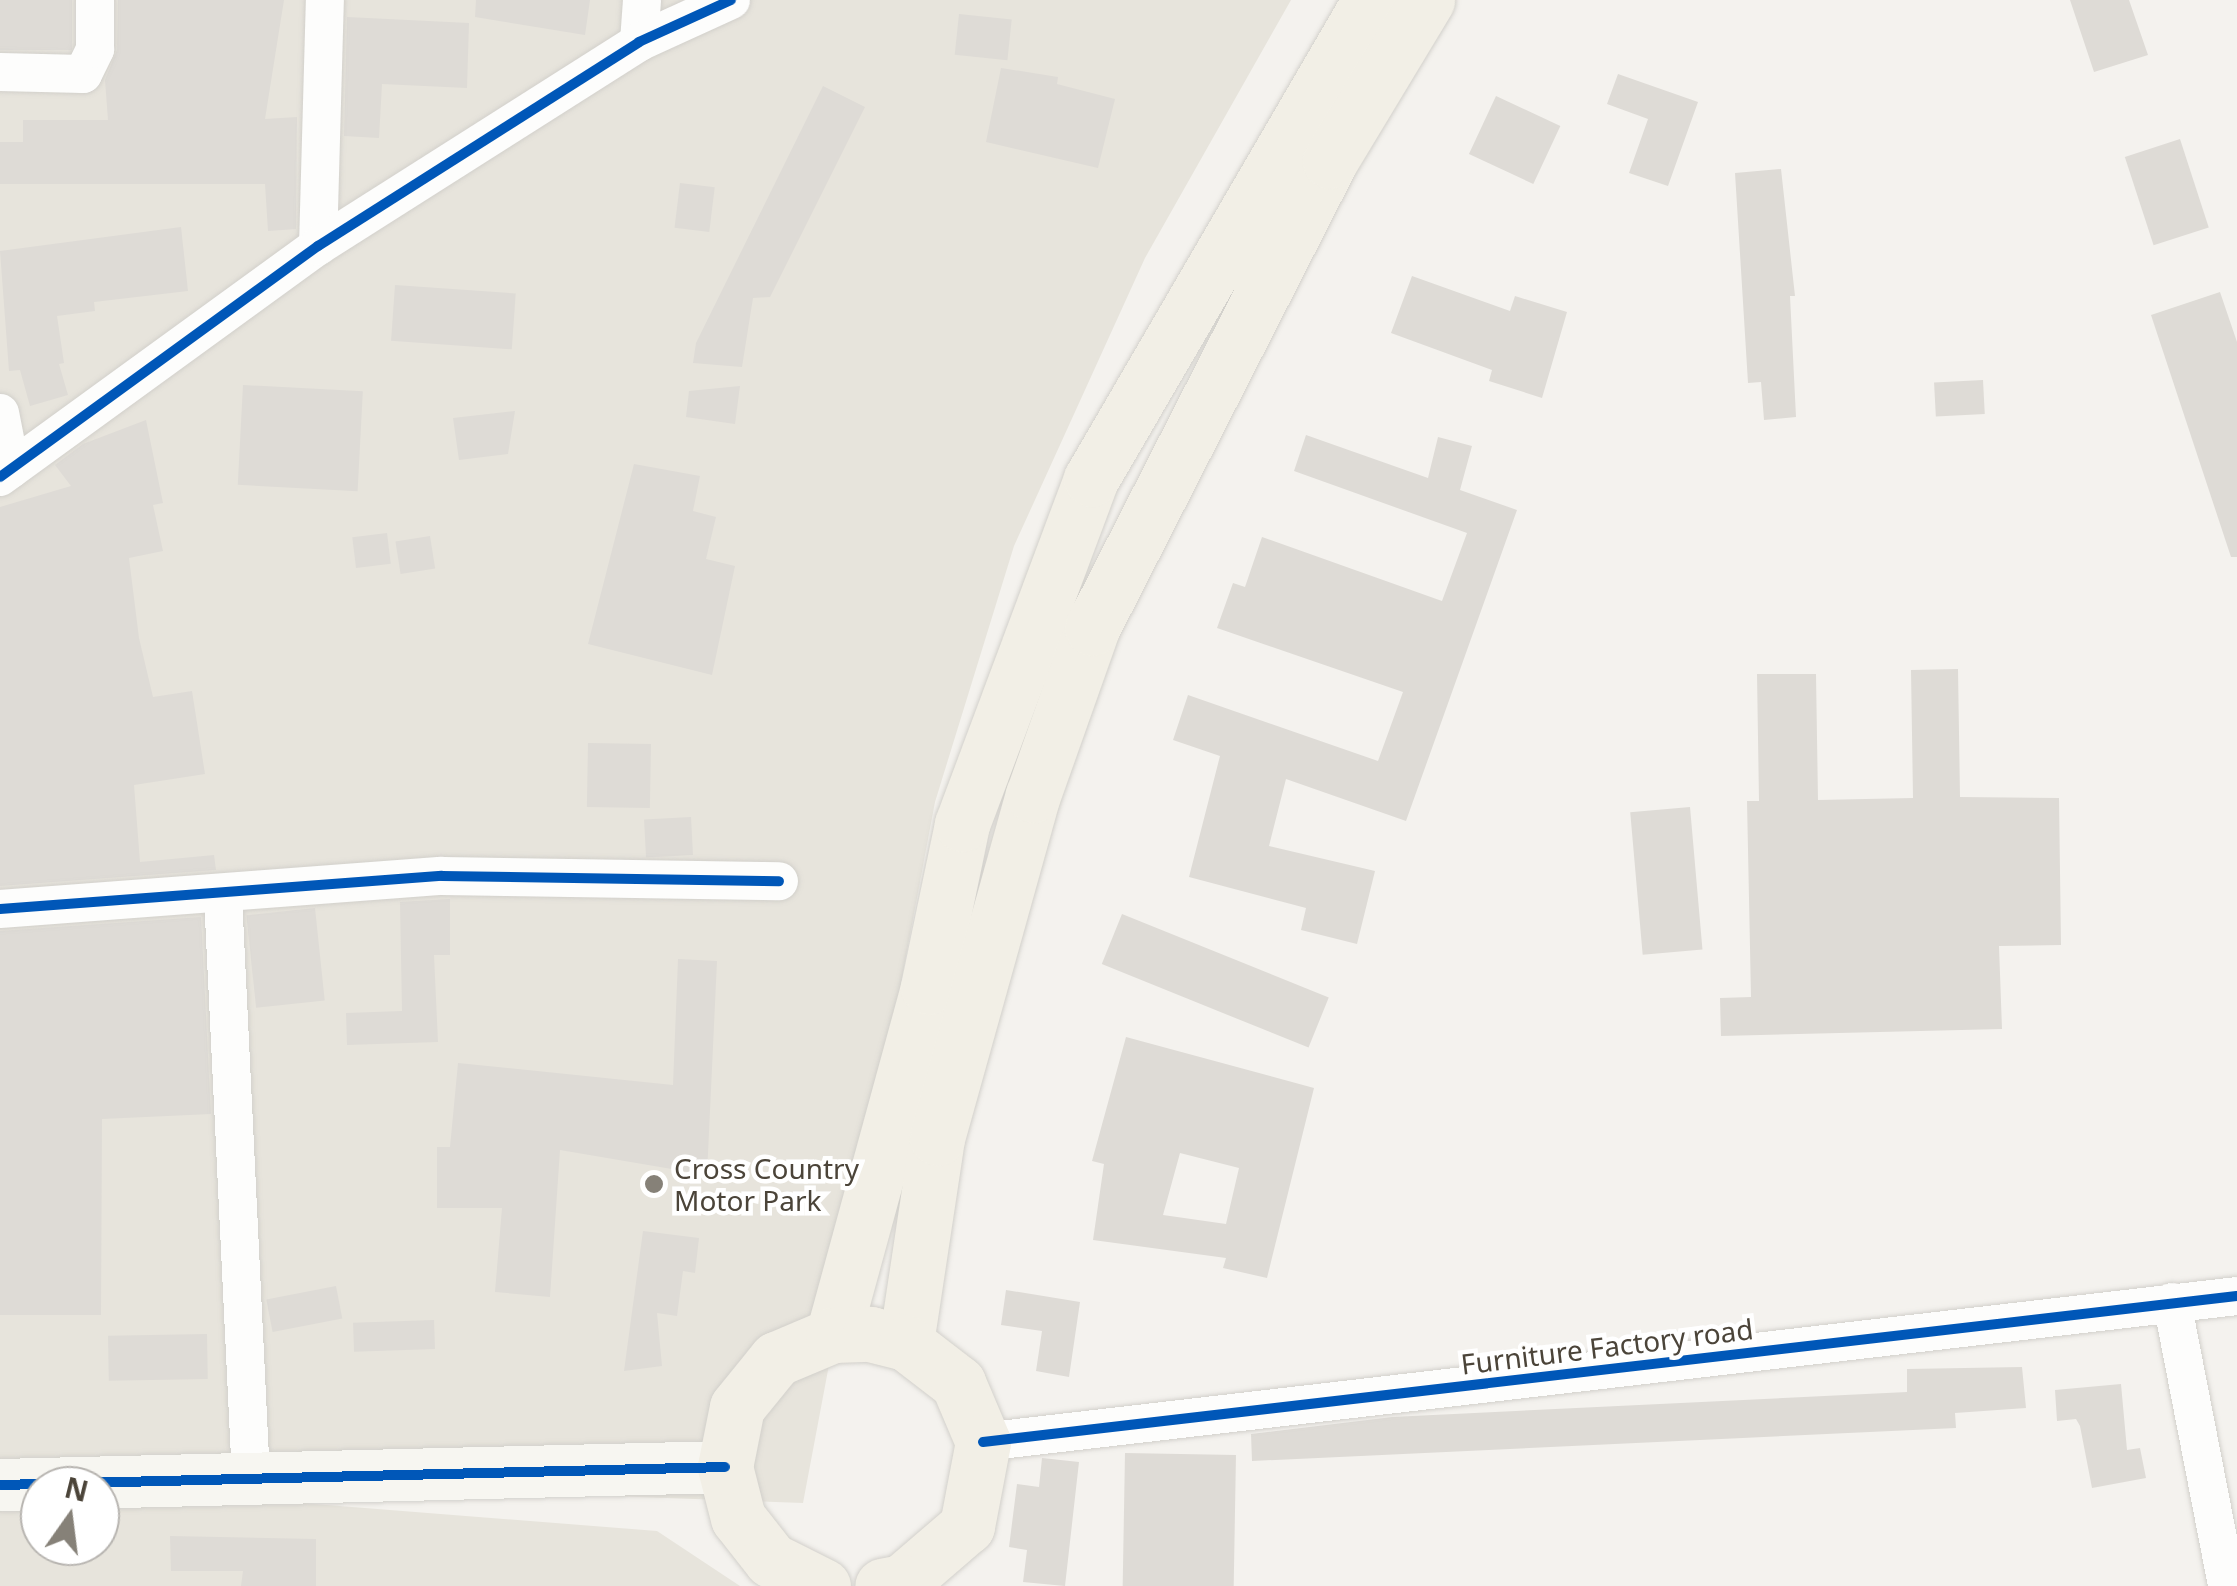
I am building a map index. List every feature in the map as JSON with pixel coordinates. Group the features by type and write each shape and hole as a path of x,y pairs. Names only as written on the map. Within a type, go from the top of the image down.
{"main road":[{"path":"833,1334 928,987 962,824 1092,479 1370,0"},
{"path":"906,1343 938,1138 1033,795 1092,628 1330,161 1428,0"},
{"path":"819,1586 770,1560 738,1518 726,1467 737,1406 776,1359 833,1334 906,1343 958,1383 983,1442 968,1526 895,1585"}],"street":[{"path":"0,72 83,74 95,49 95,0"},
{"path":"318,246 325,0"},
{"path":"640,42 642,0"},
{"path":"6,473 318,246 640,42 731,0"},
{"path":"0,412 6,473"},
{"path":"0,908 223,896 442,876 779,882"},
{"path":"223,896 251,1478"},
{"name":"Furniture Factory road","path":"983,1442 2237,1296"},
{"path":"2172,1302 2227,1586"},
{"path":"0,1485 726,1467"}],"shaded area":[{"path":"0,0 1291,0 1145,258 1014,546 935,802 803,1503 120,1478 120,1466 20,1466 20,1475 0,1474"},
{"path":"0,1490 20,1491 20,1566 120,1566 120,1494 225,1497 657,1531 740,1586 0,1586"}],"building":[{"path":"0,0 72,0 72,50 0,50"},
{"path":"118,0 284,0 265,119 297,117 296,229 268,231 265,184 0,184 0,142 23,142 23,120 108,120 105,80 117,50"},
{"path":"476,0 590,0 585,35 475,17"},
{"path":"2070,0 2129,0 2148,55 2094,72"},
{"path":"959,14 1012,20 1007,60 955,55"},
{"path":"347,17 469,23 467,88 382,84 379,138 344,136"},
{"path":"1001,68 1058,77 1057,84 1115,99 1098,168 986,142"},
{"path":"1618,74 1698,102 1668,186 1629,173 1648,119 1607,104"},
{"path":"823,86 865,107 770,297 753,298 742,367 693,363 696,343"},
{"path":"1496,96 1560,126 1533,184 1469,154"},
{"path":"2180,139 2209,227 2154,245 2125,157"},
{"path":"1781,169 1795,296 1790,296 1796,417 1764,420 1761,382 1748,383 1735,173"},
{"path":"680,183 715,187 709,232 675,228"},
{"path":"181,227 188,291 94,302 95,311 57,316 64,363 59,364 68,395 30,406 20,370 9,371 0,251"},
{"path":"1412,276 1510,311 1515,296 1567,312 1542,398 1489,381 1492,370 1391,333"},
{"path":"395,285 516,293 512,349 391,341"},
{"path":"2220,292 2237,342 2237,557 2231,557 2151,315"},
{"path":"1983,380 1985,414 1936,417 1934,383"},
{"path":"243,385 363,391 358,491 238,485"},
{"path":"740,386 735,424 686,417 689,391"},
{"path":"515,411 508,454 459,460 453,418"},
{"path":"146,420 163,503 153,505 163,551 129,558 139,638 153,697 192,691 205,774 134,785 140,862 214,855 216,870 0,886 0,507 71,486 55,465 83,444"},
{"path":"1306,435 1428,478 1438,437 1472,446 1460,490 1517,510 1406,821 1286,779 1269,846 1375,871 1357,944 1301,930 1306,908 1189,877 1220,756 1173,740 1188,695 1378,761 1403,692 1217,628 1233,583 1245,587 1262,537 1442,601 1467,533 1294,471"},
{"path":"634,464 700,476 693,511 716,517 706,559 735,566 712,675 588,644"},
{"path":"387,533 391,564 356,568 352,537"},
{"path":"430,536 435,569 401,574 395,541"},
{"path":"1958,669 1960,797 2059,798 2061,945 1999,946 2002,1029 1721,1036 1720,998 1751,997 1747,801 1759,801 1757,674 1816,674 1818,800 1913,798 1911,670"},
{"path":"588,743 651,744 650,808 587,807"},
{"path":"1690,807 1702,949 1643,955 1630,812"},
{"path":"691,817 693,855 646,857 644,819"},
{"path":"450,899 450,955 434,955 438,1042 347,1045 346,1013 402,1011 400,902"},
{"path":"315,908 325,1000 256,1008 246,915"},
{"path":"1122,914 1329,998 1309,1048 1102,964"},
{"path":"201,917 211,1114 102,1119 101,1315 0,1315 0,931"},
{"path":"678,959 717,961 707,1175 560,1150 550,1297 495,1292 502,1208 437,1208 437,1147 450,1147 458,1063 673,1085"},
{"path":"1126,1037 1314,1088 1267,1278 1223,1268 1226,1258 1093,1240 1104,1164 1092,1161","holes":["1180,1153 1239,1168 1226,1224 1163,1215"]},
{"path":"643,1231 699,1238 695,1273 683,1271 677,1316 657,1313 662,1366 624,1371"},
{"path":"336,1286 342,1318 273,1332 266,1300"},
{"path":"1006,1290 1080,1302 1069,1377 1036,1371 1042,1331 1001,1325"},
{"path":"434,1320 435,1349 354,1352 353,1323"},
{"path":"207,1334 208,1379 109,1381 108,1336"},
{"path":"2022,1367 2026,1408 1955,1413 1956,1428 1252,1461 1251,1434 1392,1417 1907,1392 1907,1369"},
{"path":"2121,1384 2127,1450 2140,1448 2146,1478 2092,1488 2080,1426 2076,1419 2057,1421 2055,1390"},
{"path":"1125,1453 1236,1455 1234,1586 1123,1586"},
{"path":"1042,1458 1079,1462 1065,1586 1023,1582 1027,1550 1009,1547 1017,1484 1039,1487"},
{"path":"170,1536 316,1539 316,1586 241,1586 243,1571 171,1571"}],"cycle path":[{"path":"0,477 318,246 639,42 731,0"},
{"path":"0,909 442,876 779,881"},
{"path":"983,1442 2237,1296"},
{"path":"0,1485 725,1467"}],"place":[{"name":"Cross Country Motor Park","path":"654,1184"}]}
